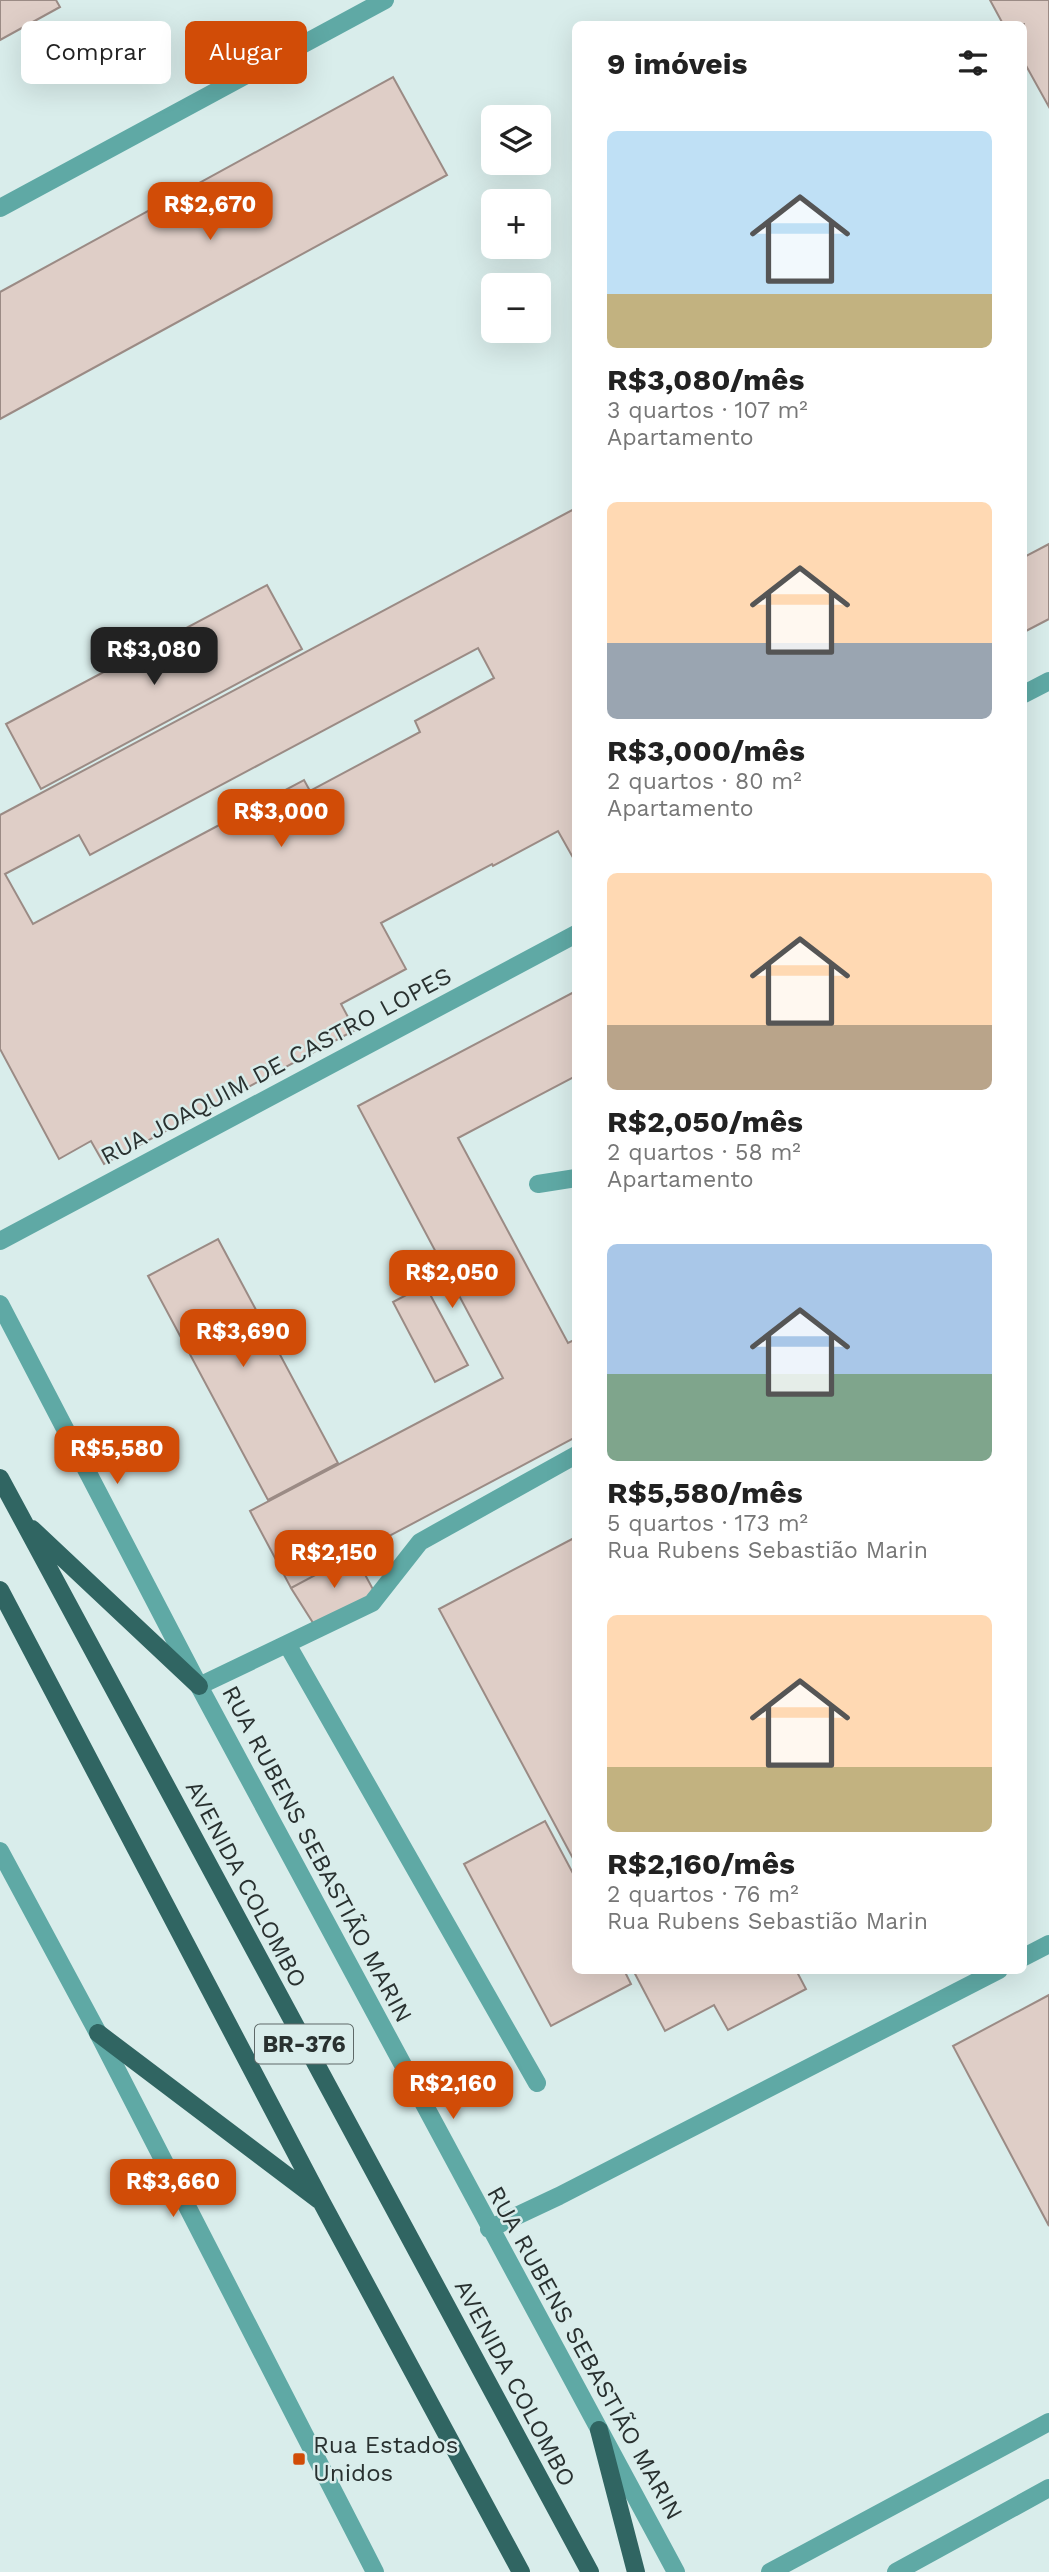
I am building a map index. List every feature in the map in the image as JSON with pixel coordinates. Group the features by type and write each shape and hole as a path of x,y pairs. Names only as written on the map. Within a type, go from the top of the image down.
{"main road":[{"name":"AVENIDA COLOMBO","path":"0,1478 590,2572"},
{"path":"19,1517 199,1686"},
{"name":"BR-376","path":"0,1590 322,2203 521,2572"},
{"path":"98,2033 322,2203"},
{"path":"599,2430 636,2572"}],"street":[{"path":"0,208 385,0"},
{"path":"1027,692 1049,681"},
{"name":"RUA JOAQUIM DE CASTRO LOPES","path":"0,1241 572,936"},
{"path":"538,1184 572,1179"},
{"name":"RUA RUBENS SEBASTIÃO MARIN","path":"0,1304 199,1686 676,2572"},
{"path":"199,1686 372,1603 420,1542 572,1457"},
{"path":"287,1644 537,2082"},
{"path":"0,1851 98,2033 375,2572"},
{"path":"1027,1955 1049,1944"},
{"path":"489,2229 559,2196 991,1974"},
{"path":"770,2572 1049,2422"},
{"path":"896,2572 1049,2488"}],"building":[{"path":"0,0 56,0 60,7 35,21 21,21 21,28 0,40"},
{"path":"990,0 1049,0 1049,107 1027,67 1027,21 1001,21"},
{"path":"393,77 447,175 0,419 0,292"},
{"path":"572,510 572,856 558,831 381,923 406,969 341,1004 355,1030 104,1164 91,1141 59,1159 0,1049 0,815","holes":["478,648 494,678 415,721 420,732 310,791 304,780 33,924 5,874 79,835 90,855"]},
{"path":"1049,544 1049,619 1027,630 1027,555"},
{"path":"267,585 302,649 41,789 6,724"},
{"path":"572,993 572,1078 458,1138 568,1343 572,1341 572,1439 291,1588 250,1511 503,1378 358,1106"},
{"path":"218,1239 338,1463 268,1500 148,1276"},
{"path":"425,1285 468,1365 435,1382 393,1302"},
{"path":"572,1539 572,1857 439,1609"},
{"path":"354,1554 376,1595 315,1626 291,1588"},
{"path":"545,1821 572,1872 572,1974 626,1974 631,1984 551,2026 464,1864"},
{"path":"635,1974 798,1974 806,1989 728,2030 714,2005 665,2031"},
{"path":"1049,1995 1049,2226 953,2046"}],"place":[{"name":"Rua Estados Unidos","path":"299,2459"}]}
